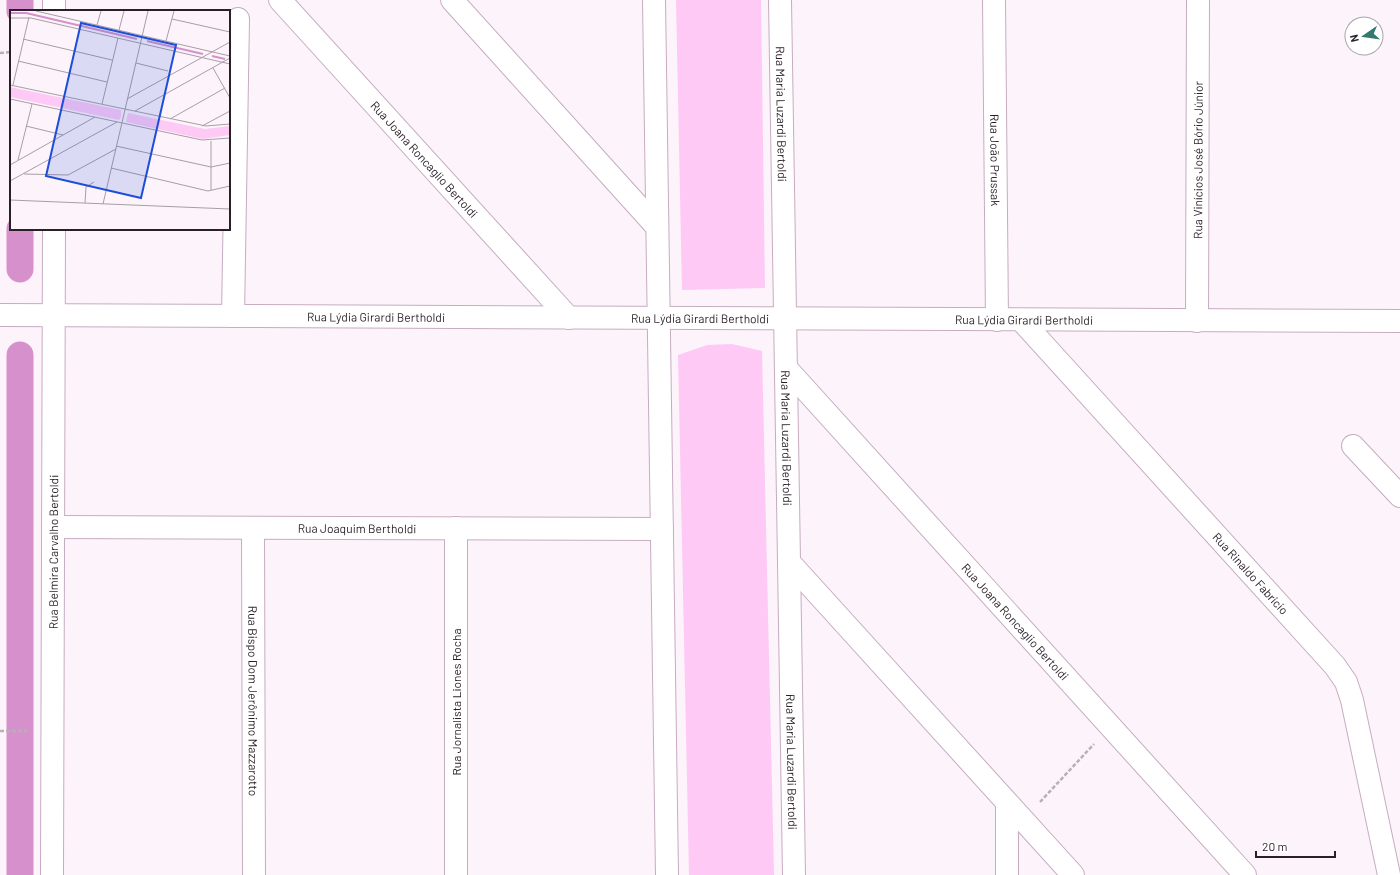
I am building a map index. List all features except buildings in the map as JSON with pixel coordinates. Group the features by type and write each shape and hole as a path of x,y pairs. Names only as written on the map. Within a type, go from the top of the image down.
{"street":[{"name":"Rua Joana Roncaglio Bertoldi","path":"280,0 569,318"},
{"path":"452,0 657,227"},
{"path":"654,0 667,875"},
{"name":"Rua Maria Luzardi Bertoldi","path":"780,0 794,875"},
{"name":"Rua João Prussak","path":"994,0 997,320"},
{"name":"Rua Vinícios José Bório Júnior","path":"1197,321 1198,0"},
{"path":"233,316 238,19"},
{"name":"Rua Belmira Carvalho Bertoldi","path":"52,875 54,230"},
{"name":"Rua Lýdia Girardi Bertholdi","path":"0,315 1400,321"},
{"name":"Rua Rinaldo Fabrício","path":"1021,320 1335,666 1346,682 1352,700 1389,875"},
{"name":"Rua Joana Roncaglio Bertoldi","path":"786,368 1245,875"},
{"path":"1353,446 1400,496"},
{"name":"Rua Joaquim Bertholdi","path":"53,527 662,529"},
{"name":"Rua Bispo Dom Jerônimo Mazzarotto","path":"253,528 254,875"},
{"name":"Rua Jornalista Liones Rocha","path":"456,528 456,875"},
{"path":"789,562 1073,875"},
{"path":"1007,875 1008,803"}],"path":[{"path":"1023,820 1110,726"}],"shaded area":[{"path":"676,0 761,0 765,288 682,290"},
{"path":"732,344 762,351 774,875 689,875 678,355 707,345"}],"waterway":[{"path":"20,0 20,10"},
{"path":"20,230 20,269"},
{"path":"20,355 20,875"}]}
